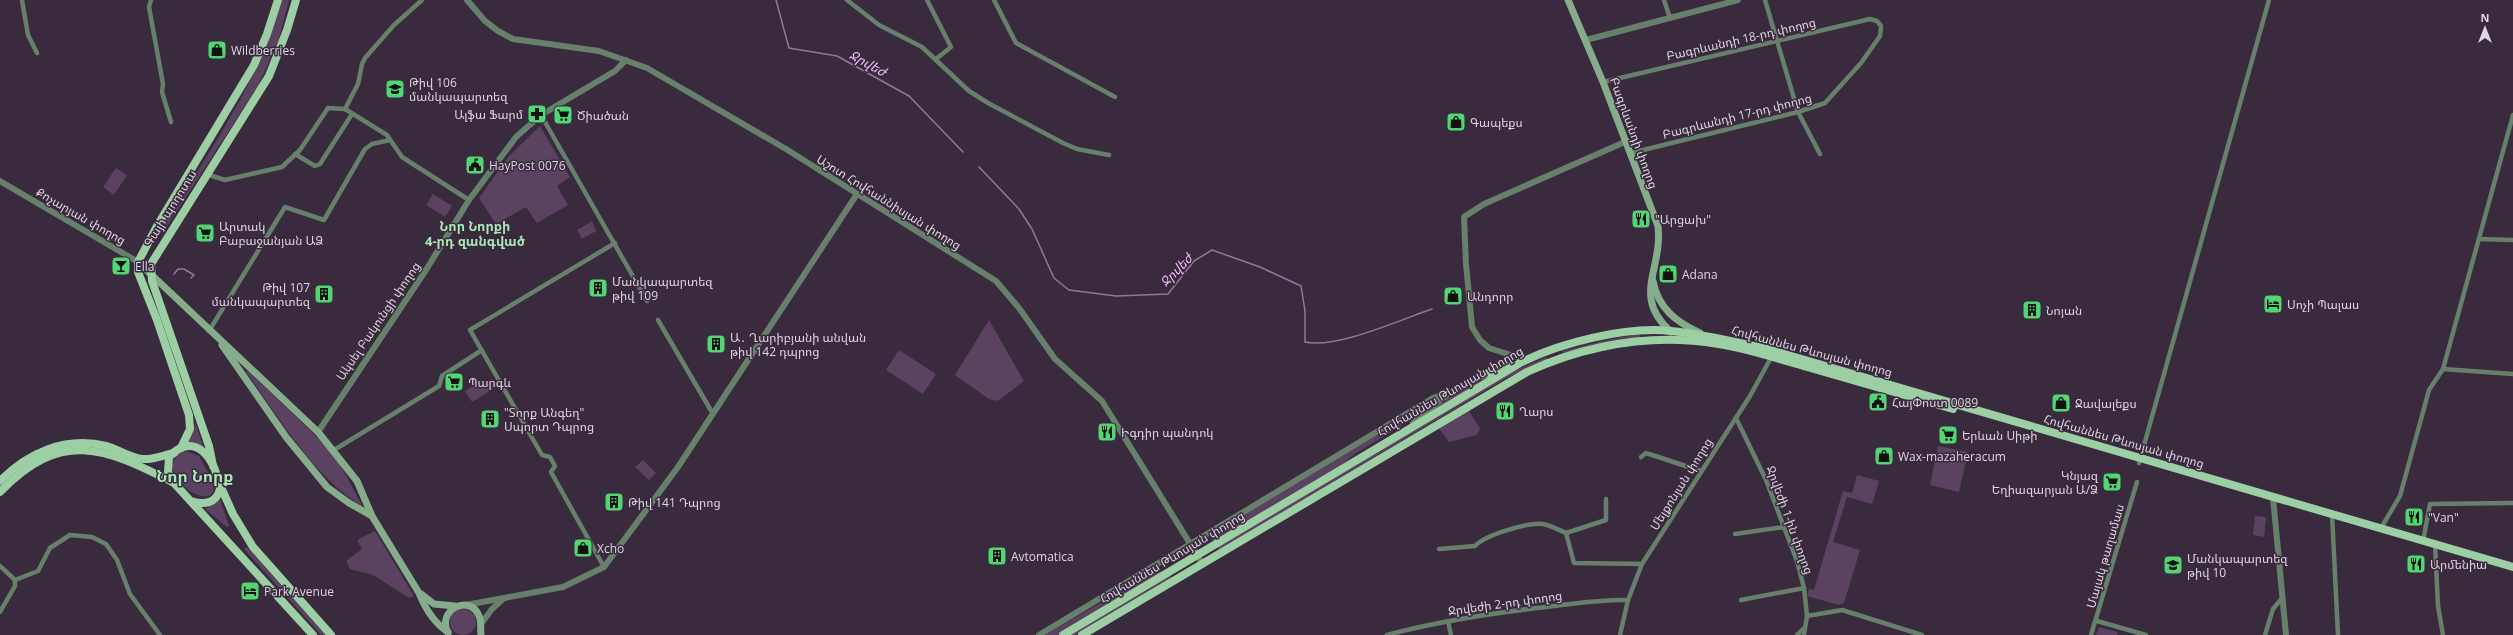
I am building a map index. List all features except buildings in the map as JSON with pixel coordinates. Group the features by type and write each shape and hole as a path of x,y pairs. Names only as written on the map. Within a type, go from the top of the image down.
{"main road":[{"name":"Գայի պողոտա","path":"138,262 157,226 254,65 267,34 278,0"},
{"name":"Գայի պողոտա","path":"150,272 154,257 269,76 287,30 296,0"},
{"name":"Բագրևանդի փողոց","path":"1568,0 1604,82 1658,226 1659,242 1653,278 1649,291 1650,302 1661,323 1679,340"},
{"name":"Քոչարյան փողոց","path":"138,262 216,337"},
{"path":"138,262 138,272 157,320 190,421 188,435 181,448"},
{"path":"150,272 209,446 213,466 233,514 253,547 331,635"},
{"name":"Բագրևանդի փողոց","path":"1653,278 1659,301 1667,311 1687,327 1703,335"},
{"name":"Հովհաննես Թևոսյան փողոց","path":"1063,635 1198,556 1407,429 1522,362 1554,350 1625,333 1669,330 1703,335 1773,354 2435,546 2513,567"},
{"path":"1694,341 1703,335"},
{"path":"216,337 318,432 334,450 357,481 372,516 419,593 423,603 440,627 449,634"},
{"path":"216,337 286,437 327,487 349,503 372,516"},
{"name":"Հովհաննես Թևոսյան փողոց","path":"1082,635 1441,421 1527,372 1556,360 1613,345 1679,340 1694,341 1773,354"},
{"path":"1554,350 1556,360"},
{"path":"1479,376 1522,362"},
{"path":"0,481 24,460 64,444 78,442 107,446 143,459 174,453"},
{"path":"174,483 168,466 169,458 181,448 189,445 199,448 207,456 213,466"},
{"path":"0,492 15,477 37,461 53,454 70,450 104,453 137,465 174,483 313,635"},
{"path":"191,501 201,504 212,501 219,494 219,482"},
{"name":"Հովհաննես Թևոսյան փողոց","path":"2332,516 2422,540 2435,546 2513,572"},
{"path":"419,593 434,604 455,606 466,605 477,612 481,629 475,635"},
{"path":"449,634 445,624 446,616 455,606"}],"street":[{"path":"22,0 28,35 37,53"},
{"path":"151,0 149,7 163,84 162,92 171,122"},
{"path":"344,109 358,84 362,64 365,58 394,25 422,0"},
{"name":"Աշոտ Հովհաննիսյան փողոց","path":"467,0 474,11 495,29 513,39 576,46 626,60 647,68 755,131 996,281 1019,308 1054,359 1102,401 1202,563"},
{"path":"846,0 880,25 922,47 969,91 988,103 1077,149 1110,155"},
{"path":"927,0 952,47 936,59"},
{"path":"994,0 1016,43 1114,97"},
{"path":"1664,0 1670,18"},
{"path":"1586,40 1738,0"},
{"path":"1765,0 1798,112 1820,154"},
{"path":"2140,460 2269,0"},
{"name":"Բագրևանդի 18-րդ փողոց","path":"1604,82 1776,40 1870,19 1877,21 1881,26"},
{"name":"Բագրևանդի 17-րդ փողոց","path":"1630,153 1798,112 1825,103 1861,63 1880,36 1881,26"},
{"name":"Ակսել Բակունցի փողոց","path":"318,432 426,270 469,200 516,137 541,115 615,71 626,60"},
{"path":"206,174 226,180 282,167 296,154 328,108 344,109 387,135 402,156 469,200"},
{"path":"296,154 315,166 320,164 352,114"},
{"path":"541,115 647,300"},
{"path":"2381,528 2400,496 2429,390 2443,369 2513,116"},
{"path":"209,331 285,207 324,220 364,149 372,144 390,140"},
{"path":"1522,362 1520,358 1489,348 1480,340 1472,327 1466,264 1464,217 1484,204 1627,141"},
{"name":"Քոչարյան փողոց","path":"0,181 138,262"},
{"path":"466,605 563,587 604,567 671,477 857,194"},
{"path":"2479,239 2513,240"},
{"path":"604,567 551,472 555,466 550,457 542,455 470,330 615,243"},
{"path":"658,320 713,414"},
{"path":"334,450 439,386 442,376 482,350"},
{"name":"Մելքոնյան փողոց","path":"1620,635 1628,600 1642,564 1701,470 1736,418 1773,354"},
{"path":"2443,369 2513,374"},
{"path":"1039,635 1433,398 1452,391 1479,376"},
{"path":"1407,429 1452,391"},
{"name":"Ջրվեժի 1-ին փողոց","path":"1736,418 1751,446 1784,527 1804,588 1806,616 1803,630 1804,635"},
{"path":"1640,457 1646,453 1701,470"},
{"name":"Մայակ թաղամաս","path":"2091,635 2097,621 2137,482"},
{"path":"1438,549 1475,546 1480,541 1501,531 1542,524 1566,533 1606,520 1606,499"},
{"path":"2273,499 2286,635"},
{"path":"2422,540 2430,504 2513,503"},
{"path":"2332,516 2338,635"},
{"path":"1735,534 1784,527"},
{"path":"1566,533 1574,563 1642,564"},
{"path":"15,580 38,571 50,548 62,538 79,534 92,537 112,549 130,594 160,635"},
{"path":"2435,546 2438,606 2442,635"},
{"path":"0,566 15,580 15,586 0,612"},
{"path":"1741,600 1804,588"},
{"path":"2265,635 2273,609 2283,597"},
{"path":"481,629 492,609 503,599"},
{"name":"Ջրվեժի 2-րդ փողոց","path":"1388,635 1448,621 1593,601 1628,600"},
{"path":"1806,616 1842,610 1921,635"},
{"path":"1448,621 1451,635"},
{"path":"2097,621 2146,635"},
{"path":"1797,635 1803,630"}],"shaded area":[{"path":"281,0 289,0 279,39 258,86 162,234 159,231 212,148 245,91 259,62"},
{"path":"540,126 570,177 557,186 568,205 537,223 526,207 496,224 479,198 509,156"},
{"path":"116,168 127,175 114,195 103,187"},
{"path":"433,194 452,206 445,217 426,205"},
{"path":"592,221 596,231 582,239 577,230"},
{"path":"989,320 1024,381 998,401 989,399 955,375"},
{"path":"1640,334 1640,338 1563,354 1562,351 1602,341"},
{"path":"899,350 936,374 923,394 886,370"},
{"path":"1546,357 1547,359 1503,380 1219,550 1217,547 1512,372"},
{"path":"1502,370 1428,413 1463,388"},
{"path":"248,371 313,433 338,461 363,507 328,479 298,446 246,372"},
{"path":"483,380 490,391 472,402 465,391"},
{"path":"1438,399 1415,418 1356,453 1341,465 1215,541 1212,540 1224,526"},
{"path":"1468,410 1480,428 1477,435 1449,442 1438,427"},
{"path":"195,422 204,448 187,442 193,433"},
{"path":"1938,446 1968,452 1959,492 1930,485"},
{"path":"186,451 199,456 214,483 212,493 205,497 195,494 185,487 177,478 172,468 175,458"},
{"path":"643,460 656,473 649,480 635,467"},
{"path":"1857,475 1879,481 1872,504 1847,497 1833,542 1860,550 1844,603 1839,605 1807,596 1809,589 1814,590 1843,491 1852,493"},
{"path":"220,499 229,526 227,527 205,509"},
{"path":"2255,516 2266,517 2264,537 2253,535"},
{"path":"375,531 414,596 409,598 373,575 350,569 346,561 362,549 357,540"},
{"path":"247,547 325,635 321,635 244,549"},
{"path":"1159,569 1162,573 1057,635 1045,635"},
{"path":"1170,575 1172,578 1076,635 1069,635"},
{"path":"463,609 472,613 476,622 472,631 463,635 454,631 450,622 454,613"},
{"path":"2099,627 2118,632 2117,635 2096,635"}],"waterway":[{"name":"Ջրվեժ","path":"776,0 789,48 837,56 909,96 963,152"},
{"name":"Ջրվեժ","path":"979,167 1019,209 1032,229 1054,278 1069,290 1116,296 1168,294 1194,261 1212,250 1260,267 1301,286 1305,311 1305,342 1318,343 1351,338 1432,309"},
{"path":"174,274 178,269 184,269 194,275 191,278"}],"place":[{"name":"Wildberries","path":"217,50"},
{"name":"Թիվ 106 մանկապարտեզ","path":"395,89"},
{"name":"Ալֆա Ֆարմ","path":"537,114"},
{"name":"Ծիածան","path":"563,115"},
{"name":"Գապեքս","path":"1456,122"},
{"name":"HayPost 0076","path":"475,165"},
{"name":"\"Արցախ\"","path":"1641,219"},
{"name":"Արտակ Բաբաջանյան ԱՁ","path":"205,233"},
{"name":"Ella","path":"121,266"},
{"name":"Adana","path":"1668,274"},
{"name":"Մանկապարտեզ թիվ 109","path":"598,288"},
{"name":"Թիվ 107 մանկապարտեզ","path":"324,294"},
{"name":"Անդորր","path":"1453,296"},
{"name":"Սոչի Պալաս","path":"2273,304"},
{"name":"Նոյան","path":"2032,310"},
{"name":"Ա․ Ղարիբյանի անվան թիվ 142 դպրոց","path":"716,344"},
{"name":"Պարգև","path":"454,382"},
{"name":"ՀայՓոստ 0089","path":"1878,402"},
{"name":"Ջավալեքս","path":"2061,403"},
{"name":"Ղարս","path":"1505,411"},
{"name":"\"Տորք Անգեղ\" Սպորտ Դպրոց","path":"490,419"},
{"name":"Իգդիր պանդոկ","path":"1107,432"},
{"name":"Երևան Սիթի","path":"1948,435"},
{"name":"Wax-mazaheracum","path":"1884,456"},
{"name":"Կնյազ Եղիազարյան Ա/Ձ","path":"2112,482"},
{"name":"Թիվ 141 Դպրոց","path":"614,502"},
{"name":"\"Van\"","path":"2414,517"},
{"name":"Xcho","path":"583,548"},
{"name":"Avtomatica","path":"997,556"},
{"name":"Արմենիա","path":"2416,564"},
{"name":"Մանկապարտեզ թիվ 10","path":"2173,565"},
{"name":"Park Avenue","path":"250,591"}],"district":[{"name":"Նոր Նորքի 4-րդ զանգված","path":"475,234"},
{"name":"Նոր Նորք","path":"195,476"}]}
